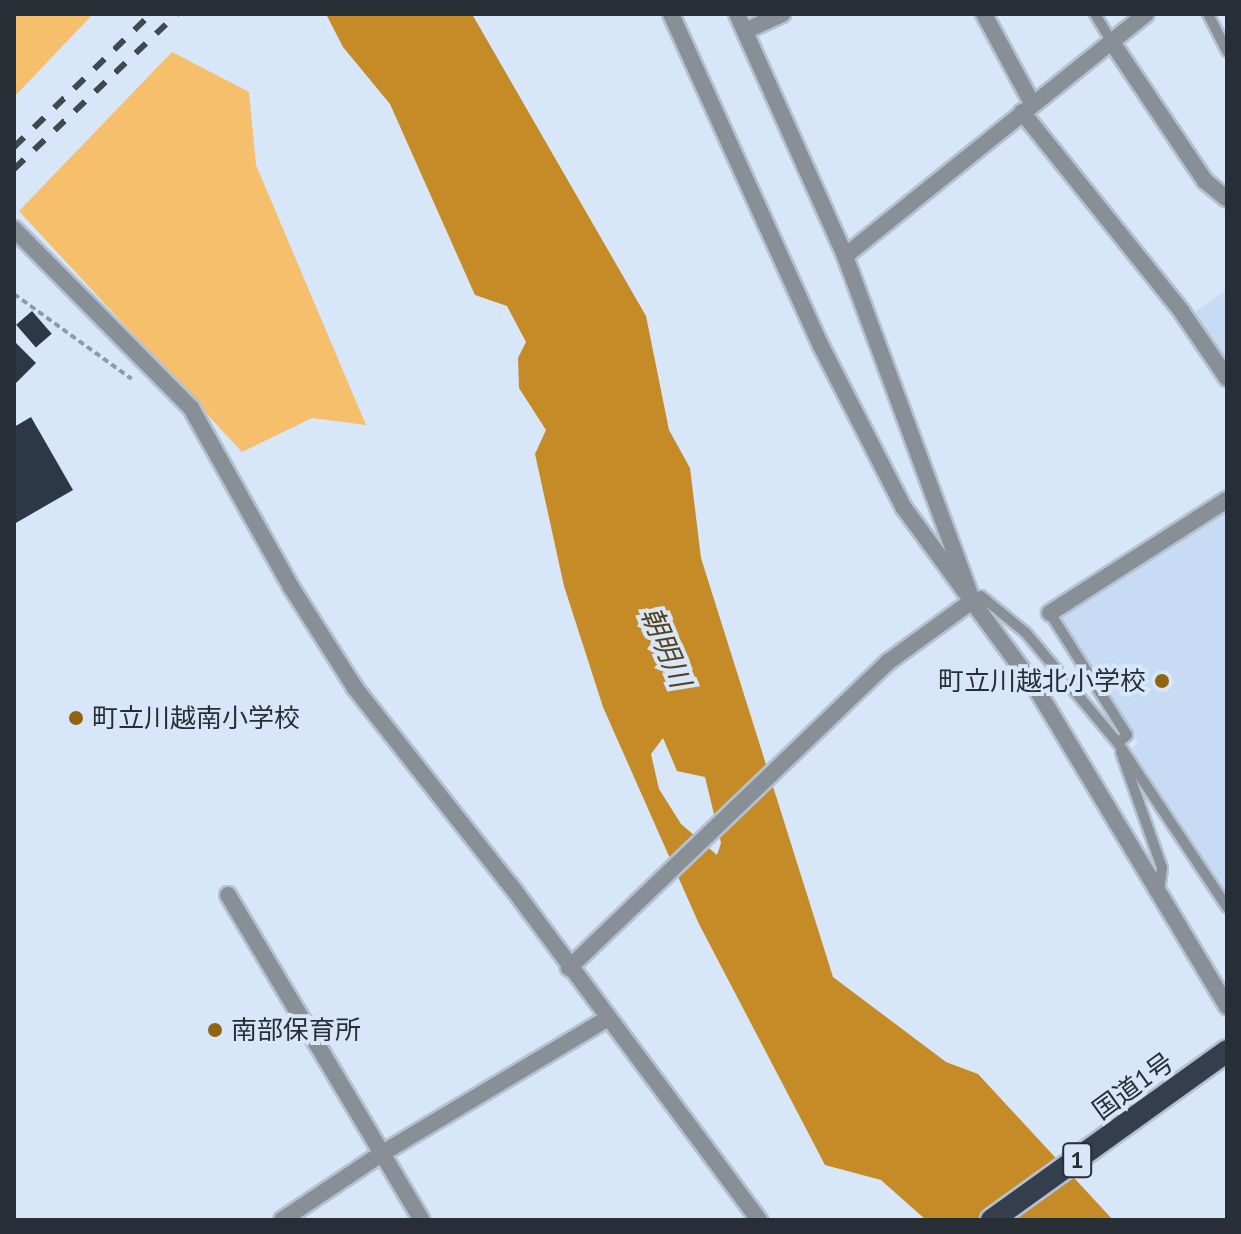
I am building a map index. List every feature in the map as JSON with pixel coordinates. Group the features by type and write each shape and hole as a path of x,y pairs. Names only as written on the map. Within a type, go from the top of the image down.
{"highway":[{"name":"国道1号","path":"992,1220 1163,1100 1227,1051"}],"street":[{"path":"671,14 870,447 929,549 972,601 1037,690 1227,1006"},
{"path":"737,14 845,256 972,601"},
{"path":"745,31 782,14"},
{"path":"984,14 1027,107 1182,312 1227,378"},
{"path":"845,256 1146,14"},
{"path":"1111,41 1205,181 1227,199"},
{"path":"14,229 191,408 291,587 355,688 759,1220"},
{"path":"1050,613 1227,500"},
{"path":"569,968 888,662 972,601"},
{"path":"228,895 422,1220"},
{"path":"282,1220 381,1154 607,1019"}],"lane":[{"path":"1095,14 1111,41"},
{"path":"1208,14 1227,51"},
{"path":"972,601 981,596 1026,633 1118,743 1227,907"},
{"path":"1050,613 1127,735 1118,743"},
{"path":"1118,743 1162,868 1159,893"}],"path":[{"path":"14,294 140,385"}],"shaded area":[{"path":"14,14 93,14 14,97"},
{"path":"172,52 249,92 256,165 366,425 312,418 242,452 19,211"},
{"path":"1227,290 1227,364 1192,314"},
{"name":"町立川越北小学校","path":"1227,509 1227,897 1131,749 1138,743 1056,618"}],"water":[{"name":"朝明川","path":"326,14 472,14 646,316 669,430 690,468 701,558 833,977 946,1062 978,1074 1113,1220 926,1220 881,1180 825,1165 699,924 603,707 564,586 535,454 546,430 519,388 518,358 526,342 507,306 475,295 390,104 343,47","holes":["663,738 677,771 705,777 721,843 717,855 681,824 659,789 651,754"]}],"building":[{"path":"32,311 52,334 36,347 16,325"},
{"path":"14,341 36,363 14,385"},
{"path":"31,417 73,490 14,524 14,427"}],"railway":[{"path":"14,147 151,14"},
{"path":"14,169 177,14"}],"place":[{"name":"町立川越北小学校","path":"1162,681"},
{"name":"町立川越南小学校","path":"76,718"},
{"name":"南部保育所","path":"215,1030"}]}
